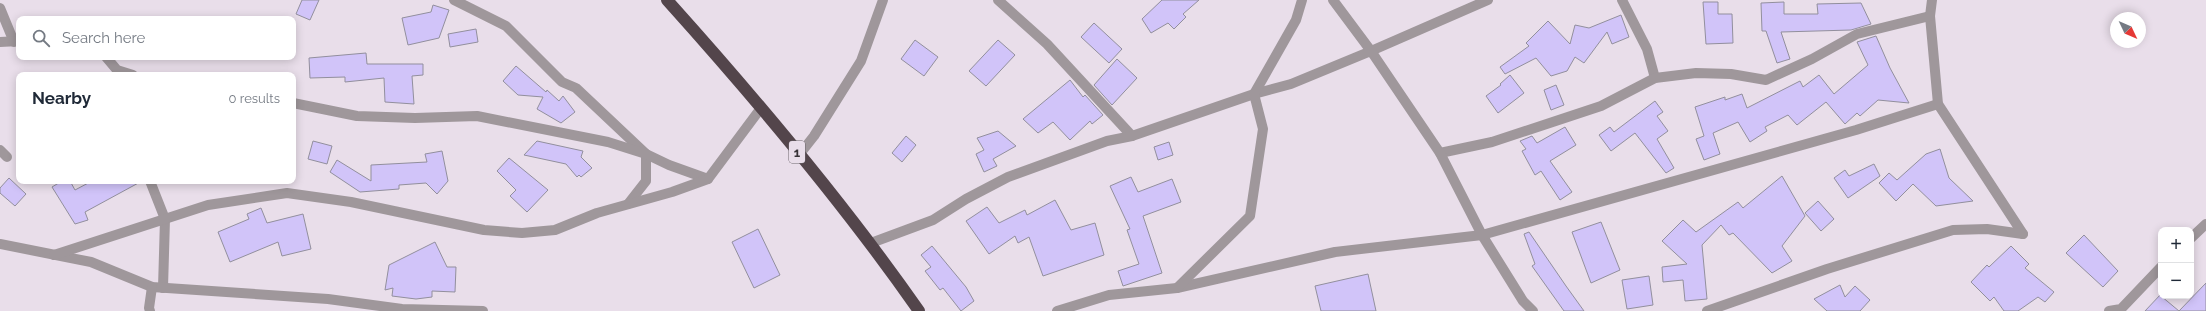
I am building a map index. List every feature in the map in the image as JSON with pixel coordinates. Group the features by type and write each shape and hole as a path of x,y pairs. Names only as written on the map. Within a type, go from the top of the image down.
{"highway":[{"name":"1","path":"667,0 761,108 871,242 920,311"}],"street":[{"path":"454,0 506,26 562,82 576,88 646,154 646,181 628,204"},
{"path":"799,155 814,136 861,61 882,0"},
{"path":"998,0 1047,44 1132,136"},
{"path":"1177,288 1250,216 1263,129 1254,94 1296,20 1302,0"},
{"path":"1332,0 1371,51 1440,153 1482,235 1523,301 1532,311"},
{"path":"871,242 933,220 966,199 1008,177 1106,141 1132,136 1254,94 1291,84 1488,0"},
{"path":"1622,0 1646,49 1655,78"},
{"path":"1707,311 1827,269 1953,230 1987,229 2023,234 1938,104 1930,16 1932,0"},
{"path":"0,8 16,39"},
{"path":"1440,153 1492,142 1601,106 1655,78 1696,73 1731,74 1766,80 1812,59 1857,34 1930,16"},
{"path":"0,42 16,41"},
{"path":"108,60 118,72"},
{"path":"296,104 357,116 415,118 477,116 608,142 646,154 669,165 708,179"},
{"path":"1057,311 1109,296 1177,288 1335,252 1482,235 1856,130 1938,104"},
{"path":"54,255 208,205 287,193 351,202 484,230 522,233 555,230 597,213 672,192 708,179 761,108"},
{"path":"151,184 164,219 163,288"},
{"path":"2194,235 2206,224"},
{"path":"0,244 91,262 152,287 328,300 402,309 483,311"},
{"path":"2109,311 2120,310 2158,270"},
{"path":"150,311 148,308 152,287"}],"building":[{"path":"302,0 319,0 310,20 296,14"},
{"path":"1162,0 1199,0 1183,14 1186,17 1174,29 1168,23 1151,33 1142,19"},
{"path":"1703,2 1718,2 1718,14 1732,14 1733,43 1706,44"},
{"path":"1784,2 1784,14 1818,14 1817,4 1861,3 1871,24 1851,30 1781,32 1790,59 1777,63 1766,31 1762,31 1761,3"},
{"path":"433,5 449,10 439,38 408,45 402,18 431,12"},
{"path":"1621,15 1629,37 1612,44 1607,32 1584,63 1575,57 1567,71 1551,76 1536,58 1505,74 1500,67 1529,46 1526,43 1548,21 1570,44 1575,25 1589,28"},
{"path":"1094,23 1122,49 1109,63 1081,37"},
{"path":"476,29 478,42 450,47 448,34"},
{"path":"1876,36 1890,68 1909,103 1878,100 1860,116 1857,113 1845,124 1826,102 1797,125 1788,115 1765,127 1767,131 1750,142 1738,122 1713,133 1720,154 1704,160 1696,139 1704,136 1695,107 1725,97 1725,100 1742,94 1747,108 1800,81 1803,87 1819,75 1834,94 1868,65 1857,42"},
{"path":"915,40 938,57 924,76 901,59"},
{"path":"998,40 1015,55 986,86 969,71"},
{"path":"366,53 367,64 423,64 423,75 412,76 414,104 385,102 384,78 345,82 345,77 310,78 309,58"},
{"path":"1117,59 1137,78 1112,105 1094,85"},
{"path":"516,66 546,92 547,90 559,101 563,96 575,112 561,123 537,109 543,97 518,95 503,81"},
{"path":"1510,75 1524,93 1498,113 1486,96 1501,85 1500,84"},
{"path":"1070,80 1083,97 1085,95 1103,115 1092,124 1090,121 1070,140 1053,122 1038,133 1023,119"},
{"path":"1556,85 1564,105 1551,110 1544,90"},
{"path":"1655,101 1663,112 1657,116 1668,131 1657,139 1674,168 1666,173 1635,133 1611,151 1599,135 1610,127 1614,132"},
{"path":"1565,127 1576,145 1550,161 1572,192 1560,200 1541,171 1535,175 1522,151 1526,149 1520,141 1532,136 1537,143"},
{"path":"998,131 1016,146 993,159 997,166 984,172 976,154 984,150 977,138"},
{"path":"906,136 916,145 902,162 892,153"},
{"path":"313,141 332,146 327,164 308,159"},
{"path":"537,141 583,151 581,157 592,168 581,177 579,175 577,177 566,164 524,155"},
{"path":"1169,142 1173,155 1158,160 1154,147"},
{"path":"1940,149 1949,178 1973,201 1936,206 1913,184 1896,201 1879,183 1889,173 1897,180 1926,154"},
{"path":"442,151 448,181 437,194 426,183 399,185 399,189 360,192 330,172 337,160 371,181 371,165 427,162 425,154"},
{"path":"509,158 548,190 527,212 510,196 516,190 497,171"},
{"path":"1874,164 1880,176 1848,198 1834,178 1845,170 1849,176"},
{"path":"1782,176 1805,216 1782,246 1792,261 1772,273 1733,233 1729,235 1721,225 1702,245 1707,299 1685,301 1683,280 1663,282 1662,267 1687,264 1662,241 1683,220 1696,232 1738,202 1743,208"},
{"path":"1131,177 1138,192 1172,179 1181,202 1143,216 1162,273 1123,286 1118,271 1139,264 1127,230 1130,229 1110,186"},
{"path":"9,178 26,194 15,206 0,193 0,188"},
{"path":"57,184 72,184 75,190 86,184 136,184 85,212 88,220 75,224 52,187"},
{"path":"1055,200 1071,230 1095,223 1104,255 1043,276 1029,237 1018,243 1015,236 989,254 966,221 987,207 999,223 1025,210 1027,215"},
{"path":"1818,201 1834,219 1821,231 1805,213"},
{"path":"261,208 267,223 303,214 311,249 282,256 278,242 230,262 218,232 249,219 247,214"},
{"path":"1601,222 1620,270 1591,283 1572,232"},
{"path":"758,229 780,275 754,288 732,242"},
{"path":"1529,232 1584,311 1564,311 1532,266 1535,264 1524,234"},
{"path":"2084,235 2118,271 2103,287 2066,253"},
{"path":"435,242 447,267 456,267 455,292 432,291 432,297 416,299 392,296 393,288 385,290 389,265"},
{"path":"932,246 966,287 974,301 961,311 943,288 940,290 925,271 931,267 921,255"},
{"path":"2011,246 2029,264 2025,268 2054,292 2045,302 2038,297 2018,311 2004,311 1994,297 1990,301 1971,282 1987,265 1989,267"},
{"path":"1368,274 1376,311 1321,311 1315,286"},
{"path":"1649,276 1653,305 1627,309 1622,280"},
{"path":"2206,283 2206,311 2179,311 2191,299 2194,299 2194,295"},
{"path":"1840,285 1845,297 1855,286 1870,300 1860,311 1827,311 1814,299"},
{"path":"2158,297 2158,299 2165,299 2179,311 2145,311"}]}
